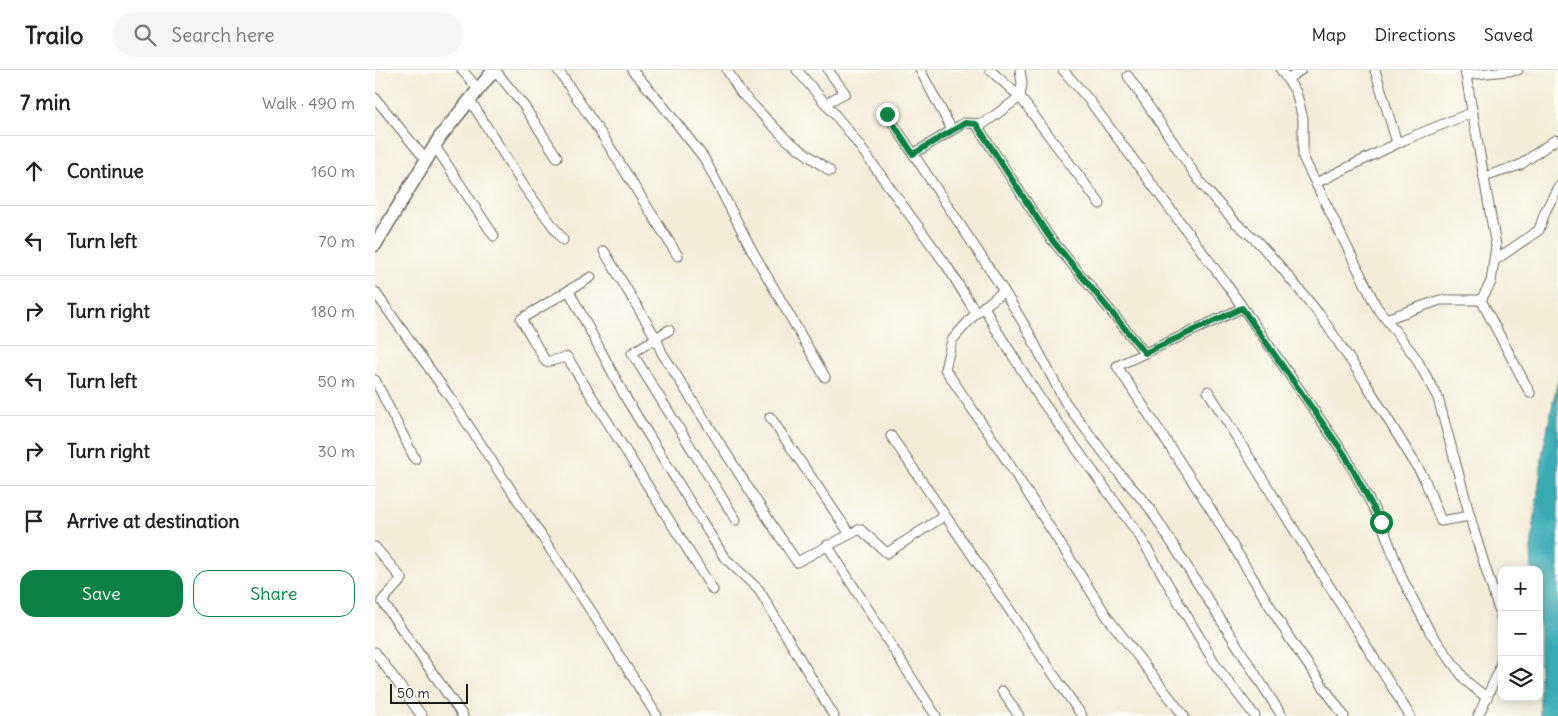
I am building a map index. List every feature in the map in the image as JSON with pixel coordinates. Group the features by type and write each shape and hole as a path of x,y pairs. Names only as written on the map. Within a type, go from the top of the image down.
{"street":[{"path":"462,70 478,89"},
{"path":"377,237 435,146 494,70 524,106 557,157"},
{"path":"558,70 604,138 678,256"},
{"path":"633,70 704,158 753,252 825,377"},
{"path":"727,70 741,93 787,140 830,171"},
{"path":"797,70 847,129 947,266 975,312"},
{"path":"826,103 845,93 828,70"},
{"path":"920,70 953,130"},
{"path":"991,70 1020,97 1100,204"},
{"path":"913,154 965,123 983,124 1020,97 1021,70"},
{"path":"1063,70 1089,100 1242,308 1345,455 1381,522 1402,578 1431,632 1466,681 1487,698"},
{"path":"1281,70 1296,92 1303,119 1303,157 1376,306 1416,358 1438,398 1470,516 1499,611"},
{"path":"1287,79 1301,70"},
{"path":"1375,70 1397,143"},
{"path":"1481,300 1491,282 1496,246 1466,73 1518,70"},
{"path":"1128,76 1203,186 1235,222 1257,241 1279,265 1319,315 1365,382 1423,478 1441,521 1470,516"},
{"path":"375,98 426,160"},
{"path":"470,100 525,188 563,240"},
{"path":"1316,183 1397,143 1473,112"},
{"path":"887,114 1029,331 1065,402 1119,473 1149,507 1282,716"},
{"path":"976,124 1048,235 1145,353"},
{"path":"1484,177 1520,164 1555,140"},
{"path":"435,146 495,236"},
{"path":"1494,262 1539,230 1545,212 1558,187"},
{"path":"604,251 656,338 667,361 797,562 827,545 860,530 887,553 945,516"},
{"path":"591,277 521,319 546,362 567,358 713,590"},
{"path":"569,291 627,400 724,557 759,590 834,716"},
{"path":"1004,291 975,312 952,340 945,369 1002,453 1108,618 1184,716"},
{"path":"375,292 451,399 597,620 657,716"},
{"path":"1386,319 1440,300 1481,300"},
{"path":"1481,300 1530,393"},
{"path":"984,306 999,334 1039,397 1139,535 1217,666 1255,716"},
{"path":"1242,308 1117,366 1210,508 1290,639 1344,716"},
{"path":"669,330 632,353 736,520"},
{"path":"375,380 415,459"},
{"path":"1208,391 1410,716"},
{"path":"770,417 850,534"},
{"path":"891,436 1082,716"},
{"path":"827,545 936,716"},
{"path":"375,547 403,579 382,601 463,716"},
{"path":"375,652 422,716"},
{"path":"1478,716 1498,673"},
{"path":"1002,691 1019,716"}],"water":[{"path":"1558,379 1558,716 1540,716 1540,701 1543,701 1543,566 1532,566 1531,549 1543,450"}],"route":[{"path":"887,114 913,154 965,123 976,124 1048,235 1145,353 1242,308 1345,455 1381,522"}]}
